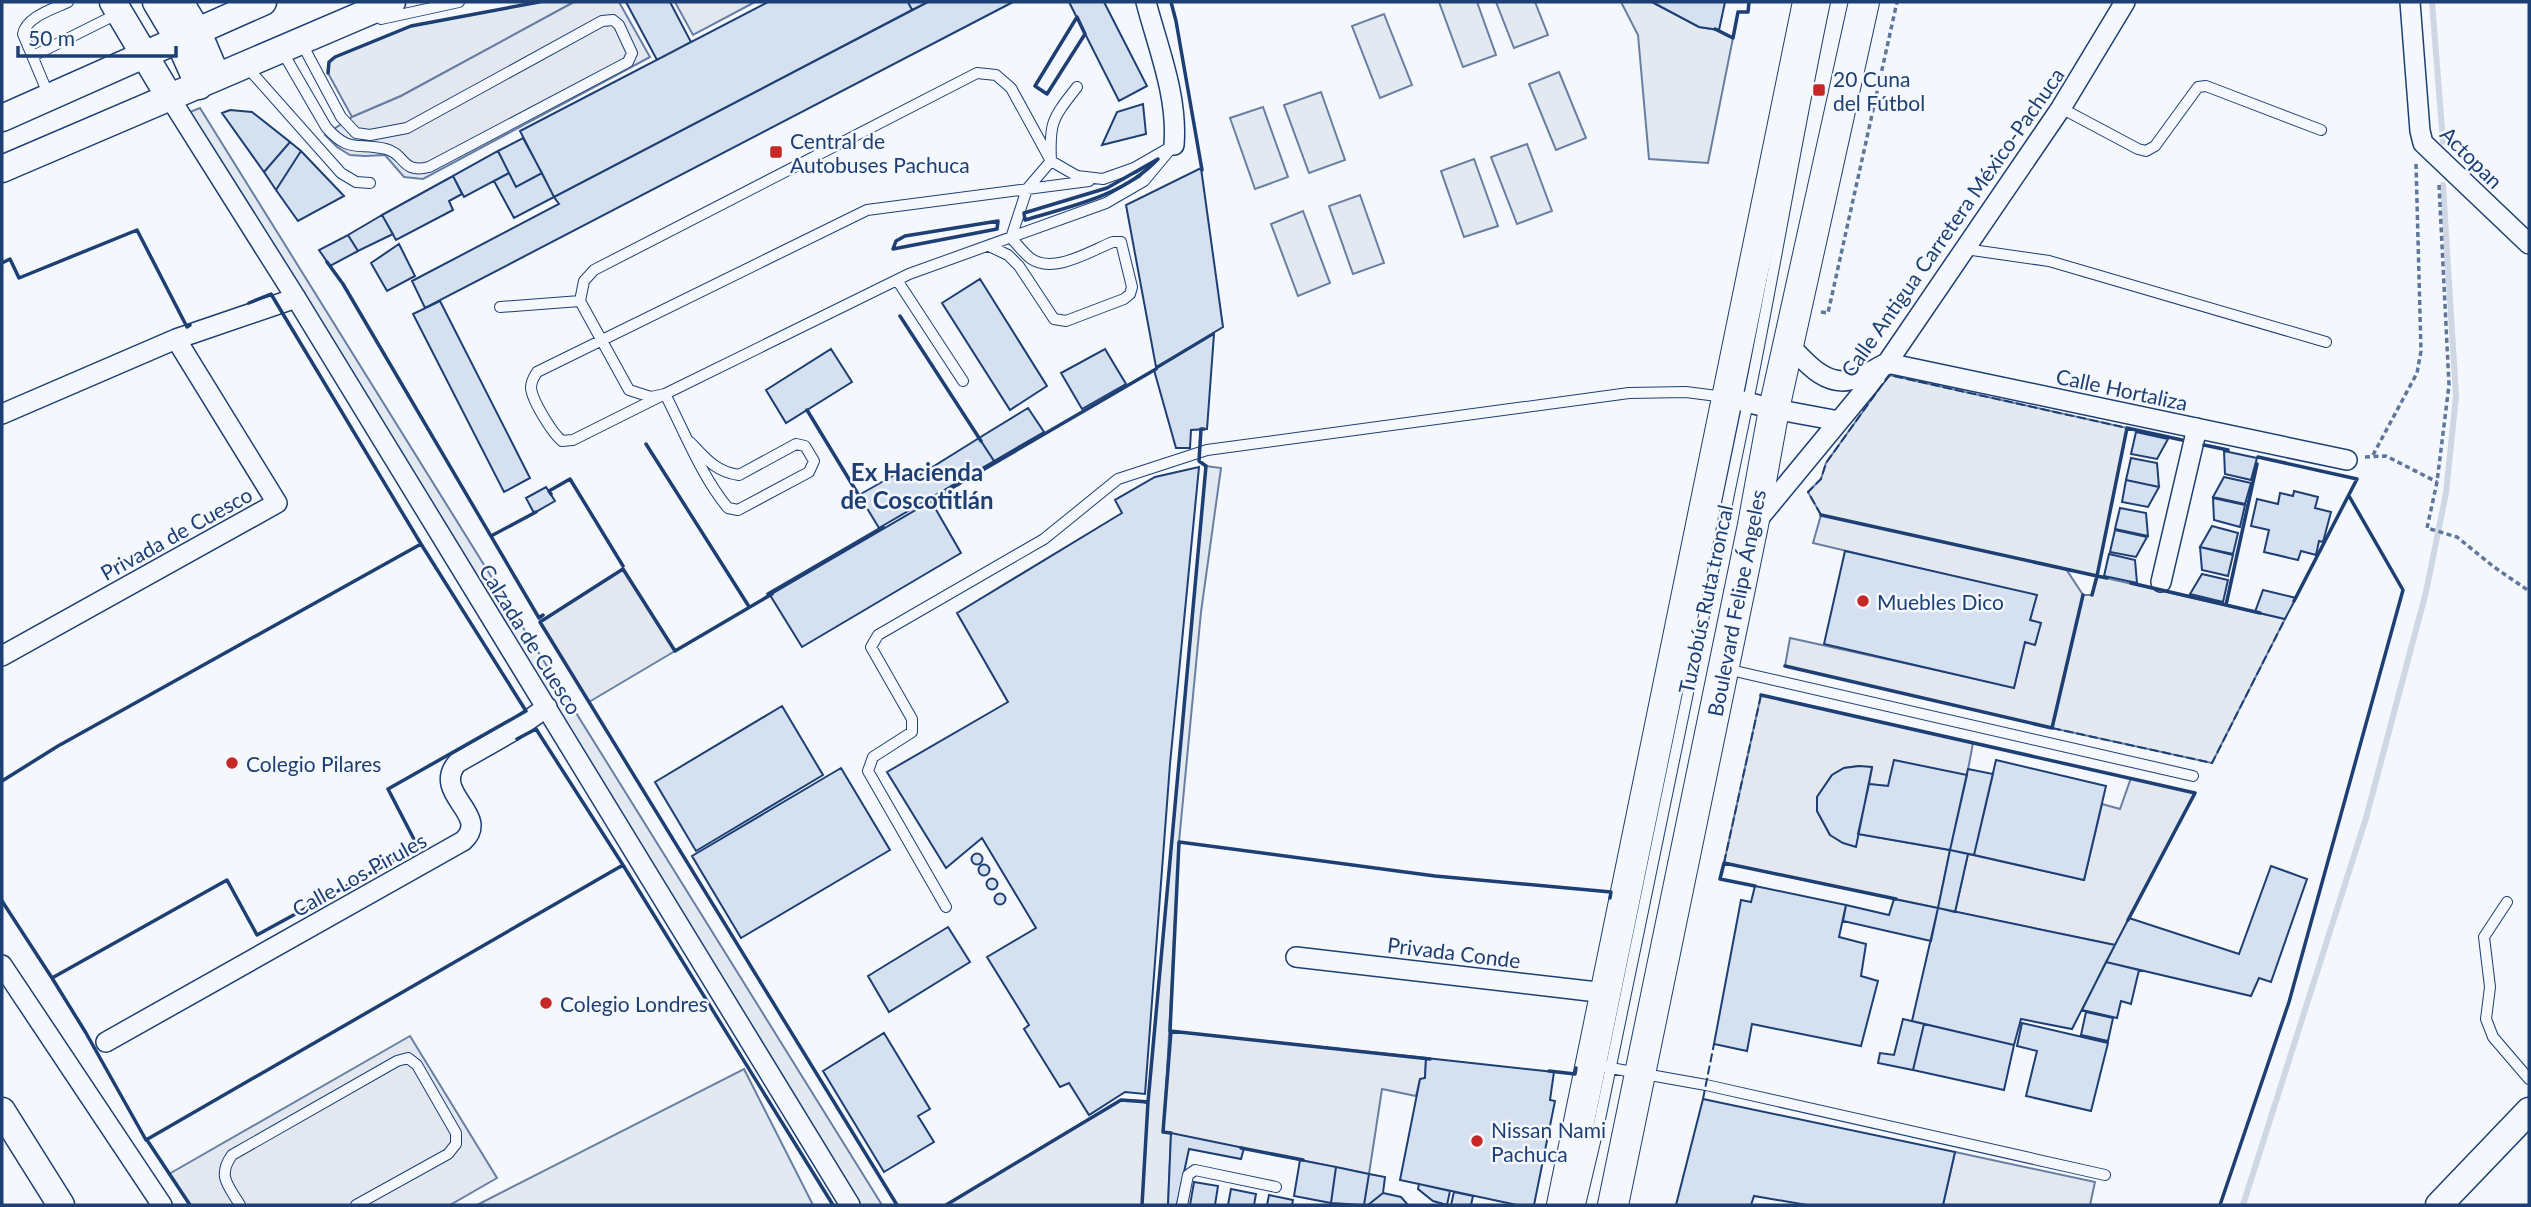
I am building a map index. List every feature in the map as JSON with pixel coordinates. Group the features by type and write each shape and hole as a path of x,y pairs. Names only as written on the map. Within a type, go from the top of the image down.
{"main road":[{"path":"156,2 169,43 192,88"},
{"path":"169,43 180,2"},
{"path":"2,118 263,2"},
{"path":"2,169 392,2"},
{"name":"Boulevard Felipe Ángeles","path":"1613,1205 1631,1073 1753,525 1753,404 1789,345 1864,2"},
{"path":"122,5 169,43 192,88"},
{"name":"Boulevard Felipe Ángeles","path":"1570,1200 1601,1067 1606,993 1753,404 1808,6"},
{"path":"2,1111 61,1205"},
{"path":"2439,1205 2529,1111"}],"street":[{"path":"1146,2 1171,98 1174,145"},
{"name":"Calle Antigua Carretera México-Pachuca","path":"1753,525 1887,363 2061,108 2125,2"},
{"name":"Actopan","path":"2410,2 2423,144 2529,244"},
{"name":"Calzada de Cuesco","path":"192,88 296,298 850,1205"},
{"path":"2,414 176,339 296,298"},
{"name":"Privada de Cuesco","path":"2,656 277,503 176,339"},
{"path":"1789,345 1814,370 1829,379 1850,380 1887,363"},
{"name":"Calle Hortaliza","path":"1887,363 2347,460"},
{"path":"1753,404 1839,421"},
{"path":"2161,582 2197,428"},
{"name":"Calle Los Pirules","path":"106,1042 463,842 470,836 470,820 450,784 451,770 457,763 547,707"},
{"name":"Privada Conde","path":"1297,957 1606,993"},
{"path":"2,965 162,1205"}],"lane":[{"path":"50,96 23,34 24,27 30,21 68,2"},
{"path":"332,29 455,2"},
{"path":"33,56 122,5"},
{"path":"613,20 619,25 632,53 628,62 429,167 417,170 406,166 390,150 348,145 335,138 326,127 291,47 341,117 356,133 370,135 407,128 602,21 613,20"},
{"path":"245,66 334,166 356,182 370,183"},
{"path":"665,394 651,397 629,390 580,302 584,282 594,270 977,73 996,75 1011,88 1051,161 1077,176 1103,179"},
{"path":"1011,238 1027,189 1051,161 1050,131 1057,112 1077,86"},
{"path":"2061,108 2146,152 2155,146 2198,87 2206,86 2321,130"},
{"path":"1174,145 1144,181 1106,203 909,274 573,440 562,441 554,435 531,390 532,380 537,372 867,210 1103,179 1134,168 1174,145"},
{"path":"989,246 1008,255 1019,265 1054,319 1066,321 1124,299 1130,294 1132,286 1122,242 1113,242 1053,265 1042,264 1031,258 1011,238"},
{"path":"1965,248 2049,261 2326,342"},
{"path":"897,280 963,381"},
{"path":"500,307 580,302"},
{"name":"Tuzobús Ruta troncal","path":"1601,1067 1753,404 1771,369"},
{"path":"946,907 868,771 873,757 912,732 912,719 871,647 878,635 1044,539 1118,479 1207,450 1629,393 1686,392 1753,404"},
{"path":"665,394 690,442 720,498 728,508 738,510 809,472 814,461 805,446 796,444 738,475 728,474 717,470 690,442"},
{"name":"Tuzobús Ruta troncal","path":"1753,404 1756,447"},
{"path":"1723,669 2193,776"},
{"path":"2507,902 2484,937 2490,987 2486,1018 2493,1037 2529,1079"},
{"path":"240,1205 224,1179 224,1166 232,1155 397,1060 408,1058 417,1065 456,1133 456,1144 449,1154 356,1205"},
{"path":"1601,1067 1706,1085 2105,1175"},
{"path":"1182,1205 1188,1175 1195,1170 1276,1187"}],"path":[{"path":"2374,455 2417,373 2421,351 2416,158 2423,144"},
{"path":"2438,159 2449,386 2437,482 2427,528 2453,535 2529,590"},
{"path":"2347,460 2374,455 2386,456 2437,482"}],"shaded area":[{"path":"539,2 574,2 401,96 352,117 328,73 329,62 335,57 411,26"},
{"path":"574,2 619,2 650,57 423,179 404,177 385,155 350,155 325,135 352,117 401,96"},
{"path":"675,2 755,2 693,35"},
{"path":"1439,2 1477,2 1496,55 1463,67"},
{"path":"1496,2 1535,2 1548,35 1514,48"},
{"path":"1621,2 1652,2 1699,27 1719,30 1733,38 1708,163 1649,159 1638,35"},
{"path":"1384,14 1412,85 1380,98 1352,26"},
{"path":"1559,72 1586,138 1556,150 1529,84"},
{"path":"1321,92 1345,160 1309,173 1284,105"},
{"path":"1263,107 1288,177 1255,189 1230,118"},
{"path":"200,108 882,1205 853,1205 185,114"},
{"path":"1527,144 1552,211 1517,224 1491,157"},
{"path":"1474,159 1498,226 1464,237 1441,171"},
{"path":"1360,195 1384,263 1353,274 1329,206"},
{"path":"1303,211 1330,283 1298,296 1271,224"},
{"path":"1889,375 2127,428 2097,576 1821,515 1808,492 1821,479 1826,463"},
{"path":"1206,466 1221,468 1201,612 1179,842 1164,1132 1171,1133 1168,1205 946,1205 1121,1100 1148,1101"},
{"path":"1821,515 2066,569 2083,595 2052,728 1785,666 1790,638 2014,687 2025,642 2035,644 2040,623 2030,620 2036,596 1813,543"},
{"path":"623,569 675,651 589,702 540,622"},
{"path":"2097,576 2285,619 2212,763 2052,728 2083,595 2092,595"},
{"path":"1761,695 1973,743 1967,775 1888,786 1869,784 1872,768 1844,768 1832,775 1817,797 1817,811 1830,835 1858,834 1950,850 1938,908 1724,863"},
{"path":"2131,778 2195,793 2115,945 1955,912 1968,854 2084,880 2102,804 2120,809"},
{"path":"1170,1031 1426,1058 1425,1078 1420,1079 1416,1096 1382,1089 1369,1174 1163,1132"},
{"path":"410,1036 497,1178 450,1205 190,1205 169,1174"},
{"path":"744,1069 813,1205 477,1205"},
{"path":"1955,1152 2095,1182 2090,1205 1943,1205"}],"building":[{"path":"626,2 670,2 691,42 657,60"},
{"path":"768,2 908,2 912,10 554,197 520,131"},
{"path":"908,2 928,2 912,10"},
{"path":"928,2 1013,2 425,308 412,281 559,204 554,197"},
{"path":"1069,2 1104,2 1147,86 1119,101"},
{"path":"1652,2 1725,2 1719,30 1699,27"},
{"path":"1143,104 1146,134 1102,145 1117,112"},
{"path":"230,110 252,112 290,142 264,172 222,113"},
{"path":"523,138 542,173 516,187 498,151"},
{"path":"290,142 301,151 276,190 264,172"},
{"path":"301,151 344,196 298,221 276,190"},
{"path":"498,151 509,173 464,197 453,176"},
{"path":"1201,168 1223,327 1156,367 1126,205"},
{"path":"509,173 516,187 542,173 554,197 514,218 494,181"},
{"path":"453,176 462,194 449,201 453,210 396,240 382,215"},
{"path":"382,215 393,234 358,251 348,235"},
{"path":"348,235 358,251 330,266 319,250"},
{"path":"399,244 415,276 387,291 371,263"},
{"path":"980,279 1047,386 1010,410 942,303"},
{"path":"440,301 530,478 504,492 413,314"},
{"path":"1214,334 1207,429 1191,430 1190,448 1176,448 1154,370"},
{"path":"831,349 852,382 786,423 766,390"},
{"path":"1105,349 1126,384 1082,409 1061,373"},
{"path":"1028,408 1044,432 994,461 979,438"},
{"path":"2136,432 2168,439 2157,459 2131,454"},
{"path":"979,438 994,461 879,528 859,495 896,474 900,481 916,472 918,476"},
{"path":"2224,451 2257,458 2251,480 2225,474"},
{"path":"2131,458 2157,463 2159,487 2126,480"},
{"path":"1199,467 1170,764 1145,1094 1125,1092 1089,1115 1069,1083 1060,1087 1024,1029 1029,1025 987,957 1036,928 982,838 946,868 887,772 1008,702 957,613 1122,513 1115,500 1155,477"},
{"path":"2224,477 2251,483 2245,504 2213,497"},
{"path":"2126,480 2159,487 2148,507 2122,502"},
{"path":"546,487 555,501 534,513 526,498"},
{"path":"2294,491 2318,497 2315,508 2331,512 2323,542 2319,541 2316,555 2301,551 2298,560 2264,552 2269,530 2251,526 2257,499 2278,504 2280,493 2293,496"},
{"path":"2213,498 2245,505 2240,527 2214,520"},
{"path":"931,501 961,553 802,647 770,595"},
{"path":"2120,508 2146,513 2148,536 2115,529"},
{"path":"2212,526 2238,533 2233,554 2200,547"},
{"path":"2115,530 2147,537 2136,557 2110,552"},
{"path":"2200,547 2233,555 2228,576 2202,570"},
{"path":"1845,551 2037,595 2030,620 2041,623 2035,645 2025,642 2014,688 1824,644"},
{"path":"2109,554 2135,560 2137,583 2104,576"},
{"path":"2202,574 2228,580 2223,602 2190,594"},
{"path":"2263,590 2296,598 2285,619 2255,612"},
{"path":"782,706 823,775 696,851 655,782"},
{"path":"1894,760 1967,775 1950,850 1858,834 1869,784 1888,786"},
{"path":"1996,760 2106,786 2084,880 1974,855"},
{"path":"1872,767 1856,847 1830,835 1817,811 1817,797 1832,775 1844,768"},
{"path":"841,768 890,850 741,938 692,856"},
{"path":"1968,769 1993,774 1974,855 1950,850"},
{"path":"1950,850 1968,854 1955,912 1938,908"},
{"path":"977,854 981,855 981,863 977,864 973,863 972,859 973,855"},
{"path":"984,865 988,866 988,874 984,875 980,874 979,870 980,866"},
{"path":"2271,866 2307,879 2271,982 2259,978 2251,996 2106,962 2129,918 2239,954"},
{"path":"992,879 996,880 996,888 992,889 988,888 987,884 988,880"},
{"path":"1755,886 1846,905 1839,937 1866,944 1861,976 1878,981 1861,1046 1752,1024 1747,1051 1714,1044 1741,900 1751,902"},
{"path":"1000,893 1006,899 1000,905 994,899"},
{"path":"1894,899 1938,908 1931,941 1843,921 1846,905 1889,915"},
{"path":"1938,908 2115,945 2072,1029 2021,1019 2014,1045 1912,1021"},
{"path":"948,927 970,962 889,1012 868,976"},
{"path":"2106,962 2139,970 2131,1004 2121,1001 2117,1018 2082,1010"},
{"path":"2086,1012 2113,1018 2108,1041 2081,1035"},
{"path":"1903,1019 1924,1024 1913,1070 1878,1063 1880,1053 1894,1055"},
{"path":"2022,1023 2108,1043 2091,1111 2026,1096 2037,1051 2017,1046"},
{"path":"1924,1024 2014,1045 2004,1090 1913,1070"},
{"path":"884,1033 930,1109 918,1116 934,1142 884,1172 823,1071"},
{"name":"Nissan Nami Pachuca","path":"1426,1058 1554,1072 1550,1100 1555,1101 1534,1205 1517,1205 1400,1180 1420,1079 1425,1078"},
{"path":"1703,1099 1955,1152 1943,1205 1807,1205 1754,1196 1751,1205 1676,1205"},
{"path":"1171,1133 1244,1148 1241,1159 1189,1149 1177,1205 1168,1205"},
{"path":"1300,1160 1336,1167 1331,1203 1294,1196"},
{"path":"1336,1167 1369,1174 1364,1205 1331,1203"},
{"path":"1369,1174 1385,1177 1383,1193 1368,1205 1364,1205"},
{"path":"1194,1182 1218,1186 1215,1205 1190,1205"},
{"path":"1419,1184 1450,1191 1447,1205 1433,1201 1418,1189"},
{"path":"1231,1189 1256,1194 1254,1205 1228,1205"},
{"path":"1454,1192 1473,1196 1471,1205 1451,1205"},
{"path":"1383,1193 1401,1197 1408,1205 1368,1205"},
{"path":"1269,1195 1293,1200 1292,1205 1267,1205"}],"waterway":[{"path":"2432,2 2443,142"},
{"path":"2243,1205 2366,818 2426,592 2446,493 2456,396 2443,185"}],"fence":[{"path":"1821,515 1808,492 1821,479 1826,463 1889,375 2127,428"},
{"path":"2052,728 2212,763 2285,619"},
{"path":"1724,863 1761,695"},
{"path":"1703,1099 1714,1044"}],"wall":[{"path":"328,73 329,62 335,57 411,26 539,2"},
{"path":"1171,2 1202,170"},
{"path":"1715,29 1733,38 1738,12 1748,12 1749,2"},
{"path":"1077,17 1085,34 1047,94 1035,86 1077,17"},
{"path":"1158,159 1144,172 1113,191 1025,220 1024,213 1107,188 1158,159"},
{"path":"998,221 997,229 893,249 896,241 905,236 998,221"},
{"path":"2,263 10,259 19,278 137,230 187,327 190,325"},
{"path":"327,262 343,284 539,618 543,615"},
{"path":"2,901 52,978 227,880 257,935 418,847 388,789 526,711 421,544 271,294 249,303"},
{"path":"900,316 981,441"},
{"path":"926,503 1156,369"},
{"path":"807,410 861,499"},
{"path":"2107,578 2097,576 2127,428 2182,440"},
{"path":"946,1205 1121,1100 1148,1102 1206,466 1199,461 1201,429 1204,429"},
{"path":"646,444 748,605"},
{"path":"2204,445 2228,450"},
{"path":"2258,457 2357,479 2294,601"},
{"path":"2131,583 2226,605 2257,464"},
{"path":"551,494 549,491 570,479 623,566"},
{"path":"2220,1205 2289,1002 2403,590 2349,496"},
{"path":"491,536 536,512"},
{"path":"1821,515 2097,576 2092,595"},
{"path":"768,594 883,527"},
{"path":"2,781 58,746 421,544"},
{"path":"772,594 675,651 623,569 540,622 897,1205"},
{"path":"1785,666 2052,728 2083,595"},
{"path":"2226,605 2260,613"},
{"path":"1761,695 2195,793 2128,920"},
{"path":"54,977 52,978 146,1140 623,865 536,729 517,739"},
{"path":"1430,1059 1170,1031 1179,842 1435,876 1611,892 1610,898"},
{"path":"1755,886 1720,879 1724,863 1896,899"},
{"path":"620,867 623,865 833,1205"},
{"path":"1171,1031 1163,1132 1171,1133"},
{"path":"1549,1071 1575,1074 1576,1068"},
{"path":"1142,1205 1148,1102 1144,1102"},
{"path":"147,1140 190,1205"},
{"path":"1241,1148 1303,1160"}],"place":[{"name":"20 Cuna del Fútbol","path":"1819,90"},
{"name":"Central de Autobuses Pachuca","path":"776,152"},
{"name":"Muebles Dico","path":"1863,601"},
{"name":"Colegio Pilares","path":"232,763"},
{"name":"Colegio Londres","path":"546,1003"},
{"name":"Nissan Nami Pachuca","path":"1477,1141"}],"district":[{"name":"Ex Hacienda de Coscotitlán","path":"917,485"}]}
